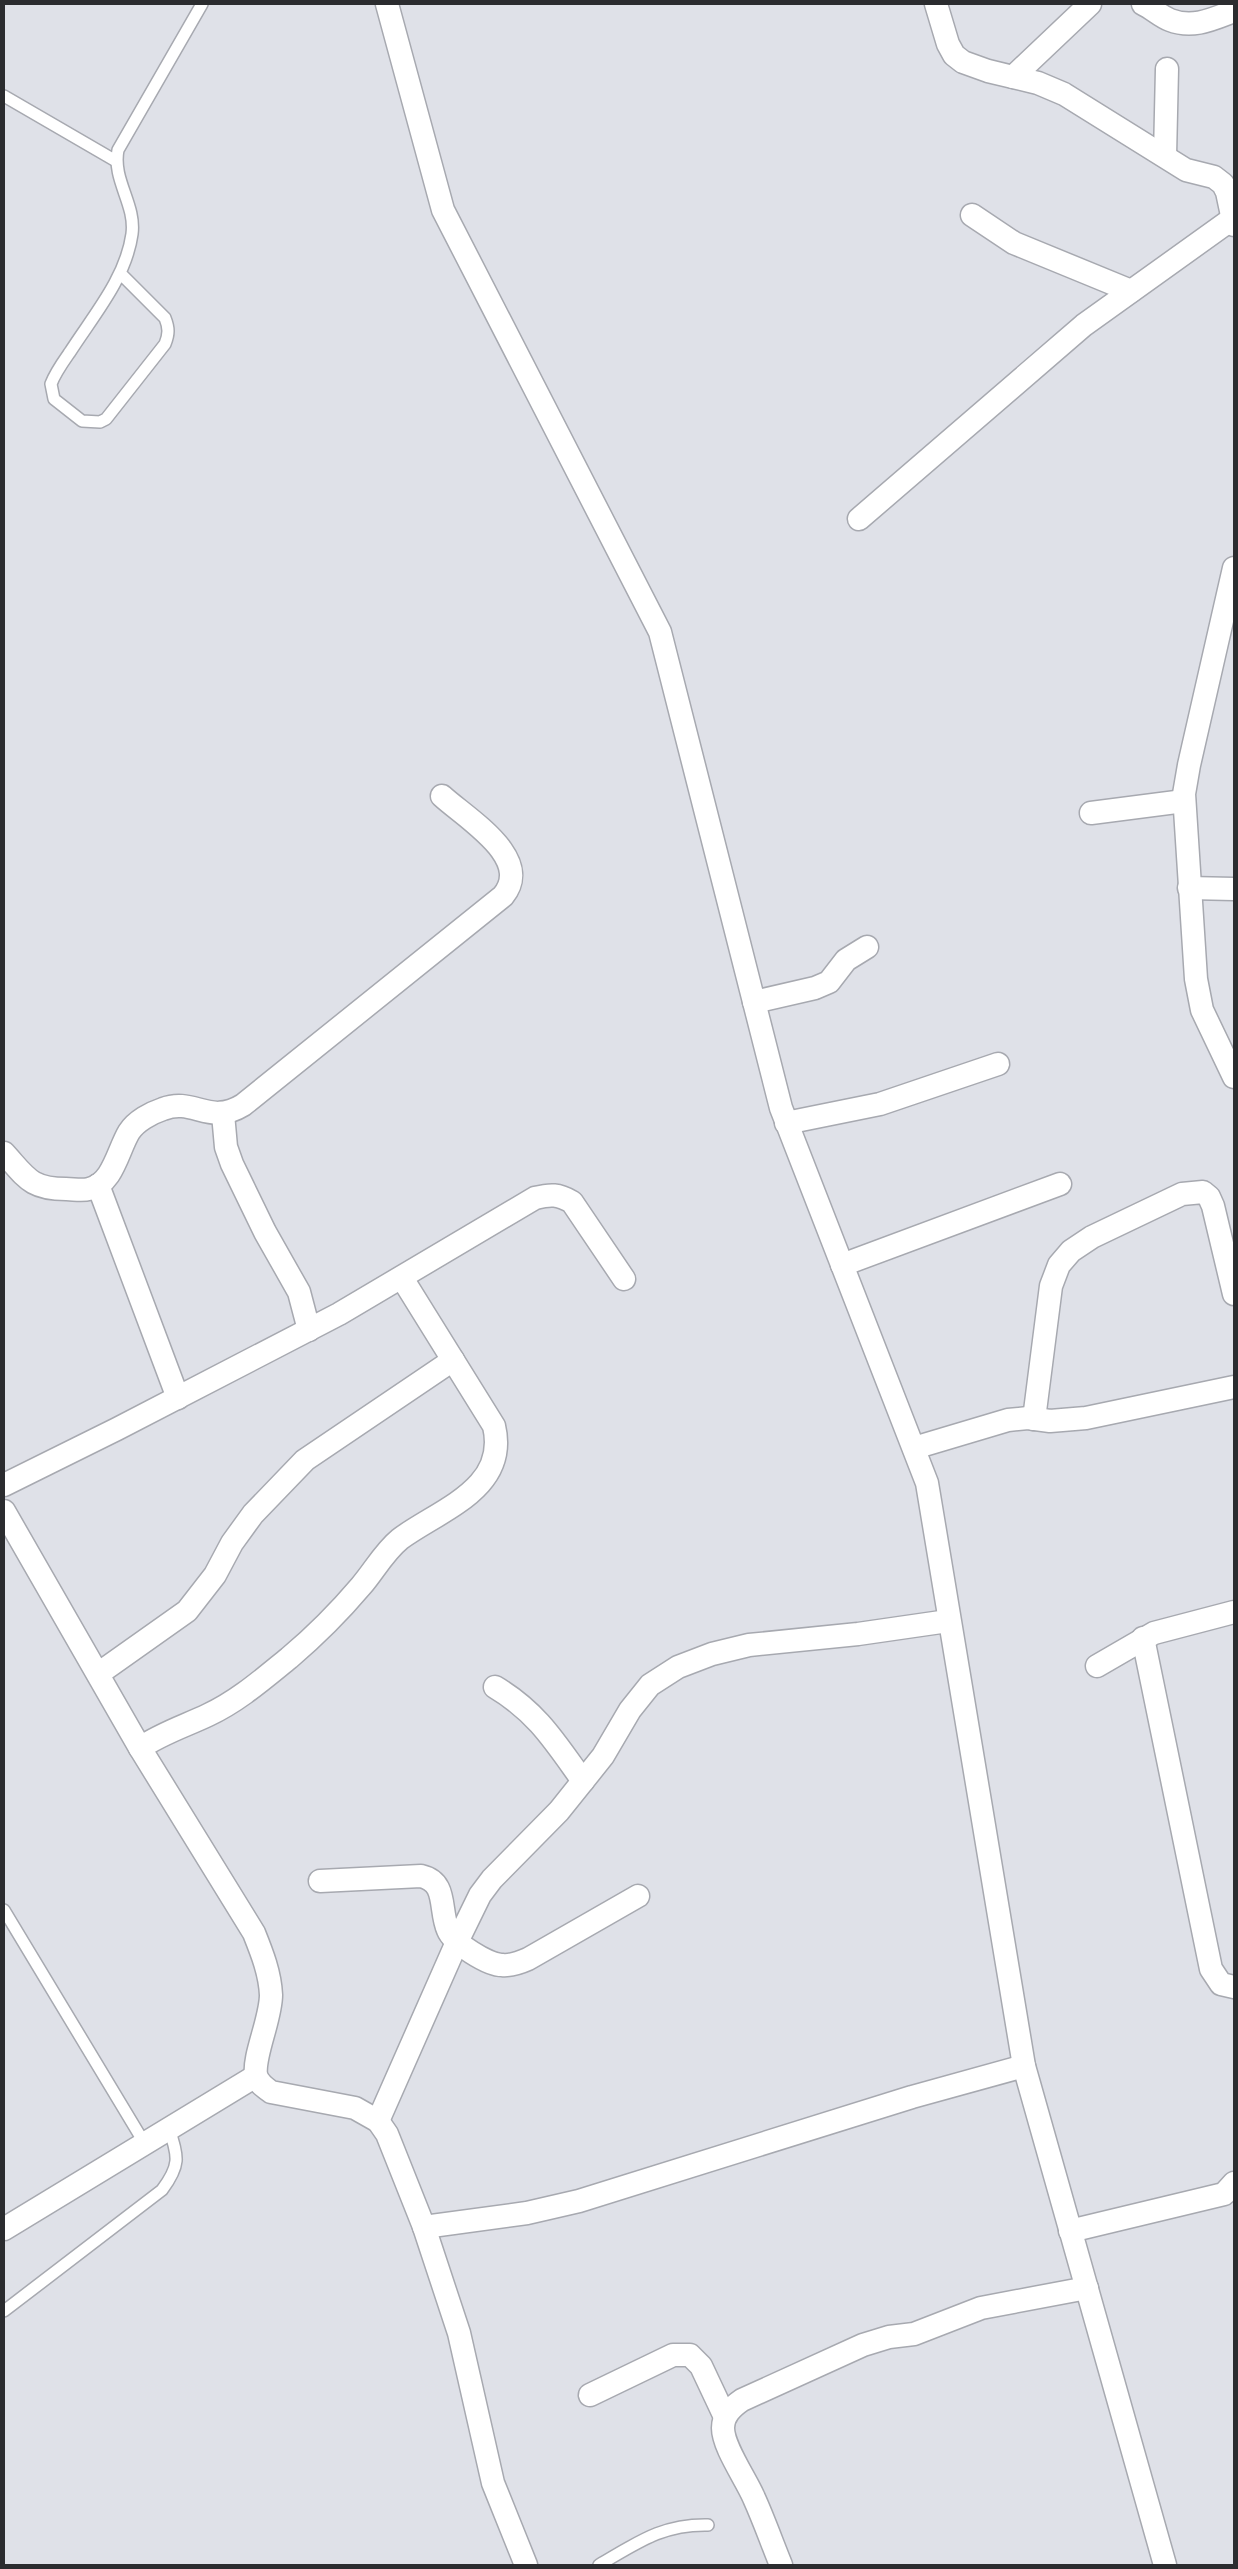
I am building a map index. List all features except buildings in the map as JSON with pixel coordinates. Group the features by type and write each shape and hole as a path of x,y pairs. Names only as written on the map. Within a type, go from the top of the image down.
{"street":[{"path":"387,4 443,210 660,632 786,1123 914,1448 926,1483 1024,2066 1165,2565"},
{"path":"859,519 1084,325 1233,222 1228,192 1223,184 1214,178 1186,170 1064,94 1038,83 972,65 954,55 948,44 936,4"},
{"path":"1013,77 1090,4"},
{"path":"1143,4 1169,19 1184,24 1196,24 1234,11"},
{"path":"1165,156 1167,69"},
{"path":"972,215 1021,246 1131,291"},
{"path":"1233,581 1189,765 1184,801 1196,979 1202,1010 1234,1077"},
{"path":"4,1153 27,1178 42,1188 88,1190 98,1185 108,1175 128,1132 146,1117 162,1109 181,1106 223,1114 243,1105 503,896 512,880 511,870 495,840 442,796"},
{"path":"1091,814 1184,801"},
{"path":"1189,888 1234,889"},
{"path":"754,1002 815,988 829,982 846,960 867,947"},
{"path":"786,1123 880,1104 998,1064"},
{"path":"223,1114 226,1147 232,1164 299,1292 309,1330"},
{"path":"842,1265 1060,1184"},
{"path":"98,1185 178,1398"},
{"path":"1034,1419 1051,1286 1059,1265 1071,1251 1092,1237 1182,1194 1203,1192 1209,1197 1213,1206 1234,1294"},
{"path":"4,1485 309,1330 402,1278 535,1198 550,1194 560,1196 572,1202 624,1279"},
{"path":"140,1748 157,1736 208,1715 236,1699 289,1658 330,1622 401,1539 459,1502 472,1492 487,1474 494,1457 497,1440 494,1426 402,1278"},
{"path":"98,1674 187,1611 215,1575 232,1543 253,1514 305,1460 453,1360"},
{"path":"914,1448 1008,1420 1034,1419 1050,1421 1086,1418 1234,1387"},
{"path":"4,1511 140,1748 254,1933 266,1962 271,1996 267,2024 256,2066 256,2076 262,2085 271,2092 355,2108 378,2121 388,2134 424,2226 459,2333 493,2483 526,2565"},
{"path":"1097,1666 1143,1638 1175,1626 1234,1612"},
{"path":"378,2121 471,1912 492,1879 559,1811 603,1756 630,1710 650,1685 678,1667 712,1654 749,1646 858,1634 948,1621"},
{"path":"1143,1638 1211,1969 1221,1984 1234,1987"},
{"path":"495,1687 523,1705 539,1720 583,1781"},
{"path":"320,1881 421,1876 429,1878 437,1885 447,1929 457,1942 489,1962 501,1965 517,1964 638,1896"},
{"path":"424,2226 527,2213 579,2201 912,2097 1024,2066"},
{"path":"4,2229 256,2076"},
{"path":"1070,2231 1231,2189"},
{"path":"782,2565 754,2497 725,2438 723,2427 725,2417 732,2407 742,2400 863,2345 889,2337 914,2334 981,2308 1087,2288"},
{"path":"590,2395 673,2355 690,2354 702,2366 725,2417"}],"lane":[{"path":"120,272 165,318 168,326 168,335 165,344 106,419 90,423 82,421 54,399 51,384 120,272 130,242 133,216 117,175 116,162 118,150 202,4"},
{"path":"4,96 116,162"},
{"path":"4,1910 145,2144"},
{"path":"4,2312 162,2190 173,2176 177,2163 177,2151 169,2129"},
{"path":"599,2565 647,2537 666,2529 688,2525 708,2525"}]}
